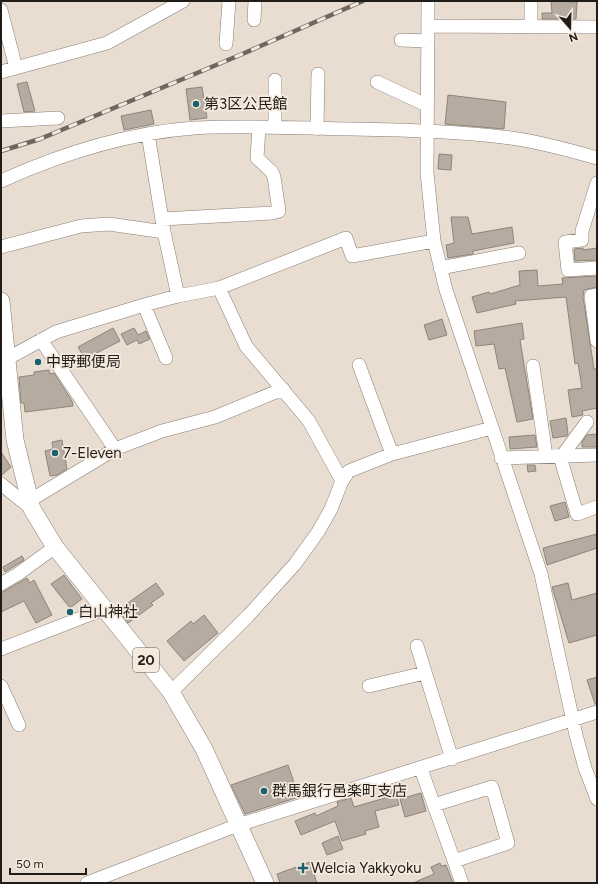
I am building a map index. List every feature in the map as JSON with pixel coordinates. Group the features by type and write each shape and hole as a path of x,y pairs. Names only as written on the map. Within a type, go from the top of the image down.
{"main road":[{"name":"20","path":"1,301 3,361 15,440 31,505 55,547 172,692 204,749 265,883"}],"street":[{"path":"1,2 6,1"},
{"path":"1,72 107,43 183,1"},
{"path":"226,44 229,1"},
{"path":"254,20 255,1"},
{"path":"428,1 428,196 434,241 440,268 501,458 541,574 573,720 585,768 597,799"},
{"path":"531,1 531,28"},
{"path":"1,10 16,68"},
{"path":"428,26 531,28 597,27"},
{"path":"401,40 428,41"},
{"path":"317,129 318,74"},
{"path":"275,80 275,128"},
{"path":"377,82 422,103 428,104"},
{"path":"1,121 58,118"},
{"path":"1,181 34,166 79,150 148,134 192,128 428,130 511,138 557,147 597,158"},
{"path":"1,247 81,226 109,224 163,225 272,213 279,210 272,172 257,158 259,128"},
{"path":"148,134 163,225 178,296"},
{"path":"597,183 582,231 582,240 565,242 568,270 597,268"},
{"path":"3,361 56,332 144,305 218,288 346,238 352,256 434,241"},
{"path":"440,268 519,253"},
{"path":"218,288 246,346 309,421 342,481"},
{"path":"597,295 591,296 597,341"},
{"path":"144,305 166,358"},
{"path":"41,340 115,449"},
{"path":"359,365 392,454"},
{"path":"533,366 546,456"},
{"path":"4,490 31,505 115,449 162,431 215,417 283,389"},
{"path":"587,422 562,456 562,466 577,514 597,507"},
{"path":"172,692 248,616 295,564 318,532 331,510 342,481 349,471 392,454 492,428"},
{"path":"501,458 597,455"},
{"path":"1,584 18,574 55,547"},
{"path":"1,649 104,609"},
{"path":"417,646 452,759"},
{"path":"369,686 425,673"},
{"path":"1,686 18,725"},
{"path":"87,883 238,825 422,769 597,712"},
{"path":"422,769 462,883"},
{"path":"434,805 492,787 508,843 454,861"}],"building":[{"path":"551,1 577,2 576,19 542,19 542,13 552,13"},
{"path":"27,82 35,111 24,112 17,84"},
{"name":"第3区公民館","path":"202,87 207,118 190,120 186,89"},
{"path":"448,95 506,102 504,129 445,124"},
{"path":"151,110 154,124 124,130 121,116"},
{"path":"439,154 452,155 451,170 438,169"},
{"path":"451,217 468,217 472,234 512,227 514,243 473,251 473,254 448,258 446,245 454,243"},
{"path":"583,248 583,250 597,248 597,260 575,261 574,249"},
{"path":"537,270 538,286 563,284 562,278 597,276 597,287 584,290 583,297 594,369 597,369 597,408 582,411 583,415 572,417 568,390 582,388 578,363 575,364 566,297 515,301 516,304 477,313 472,297 489,292 490,294 520,285 519,271"},
{"path":"442,319 447,335 429,340 424,325"},
{"path":"522,323 524,339 520,340 533,419 517,422 505,368 499,369 494,344 476,346 474,331"},
{"path":"113,328 120,341 85,359 78,347"},
{"path":"134,328 138,335 146,331 150,339 139,344 137,340 127,345 121,334"},
{"path":"49,370 50,374 54,373 72,401 73,406 25,412 24,403 21,403 19,377 34,375 34,372"},
{"path":"566,418 567,436 553,438 550,421"},
{"path":"597,434 597,447 582,447 582,442 587,435"},
{"path":"535,435 537,447 510,449 509,437"},
{"path":"62,440 67,469 57,475 50,476 45,451 53,449 52,442"},
{"path":"1,452 11,467 1,476"},
{"path":"527,465 535,465 536,471 528,472"},
{"path":"565,502 569,517 555,521 550,506"},
{"path":"597,534 597,548 547,565 543,548"},
{"path":"22,556 24,560 5,572 3,567"},
{"path":"64,575 82,599 70,608 51,584"},
{"path":"27,578 30,583 34,580 52,615 36,623 24,601 1,612 1,593"},
{"path":"156,583 164,594 151,603 153,605 128,623 118,610"},
{"path":"568,583 572,600 597,593 597,635 569,643 552,587"},
{"path":"204,615 218,633 184,661 167,641 191,621 193,624"},
{"path":"597,677 597,704 595,704 587,680"},
{"name":"群馬銀行邑楽町支店","path":"288,765 299,797 245,814 231,785"},
{"path":"393,784 399,805 375,811 379,827 365,831 366,834 342,841 335,821 301,835 295,821 315,813 316,816 338,806 337,802 351,798 354,807 385,798 382,788"},
{"path":"421,793 426,811 405,817 400,799"},
{"path":"338,836 343,849 327,855 322,843"},
{"name":"Welcia Yakkyoku","path":"310,862 317,883 280,883 277,874"},
{"path":"440,863 441,866 446,865 453,883 413,883 434,874 431,867"}],"railway":[{"path":"1,151 40,139 240,55 363,1"}],"place":[{"name":"第3区公民館","path":"196,104"},
{"name":"中野郵便局","path":"38,362"},
{"name":"7-Eleven","path":"55,453"},
{"name":"白山神社","path":"70,612"},
{"name":"群馬銀行邑楽町支店","path":"264,791"},
{"name":"Welcia Yakkyoku","path":"303,868"}]}
